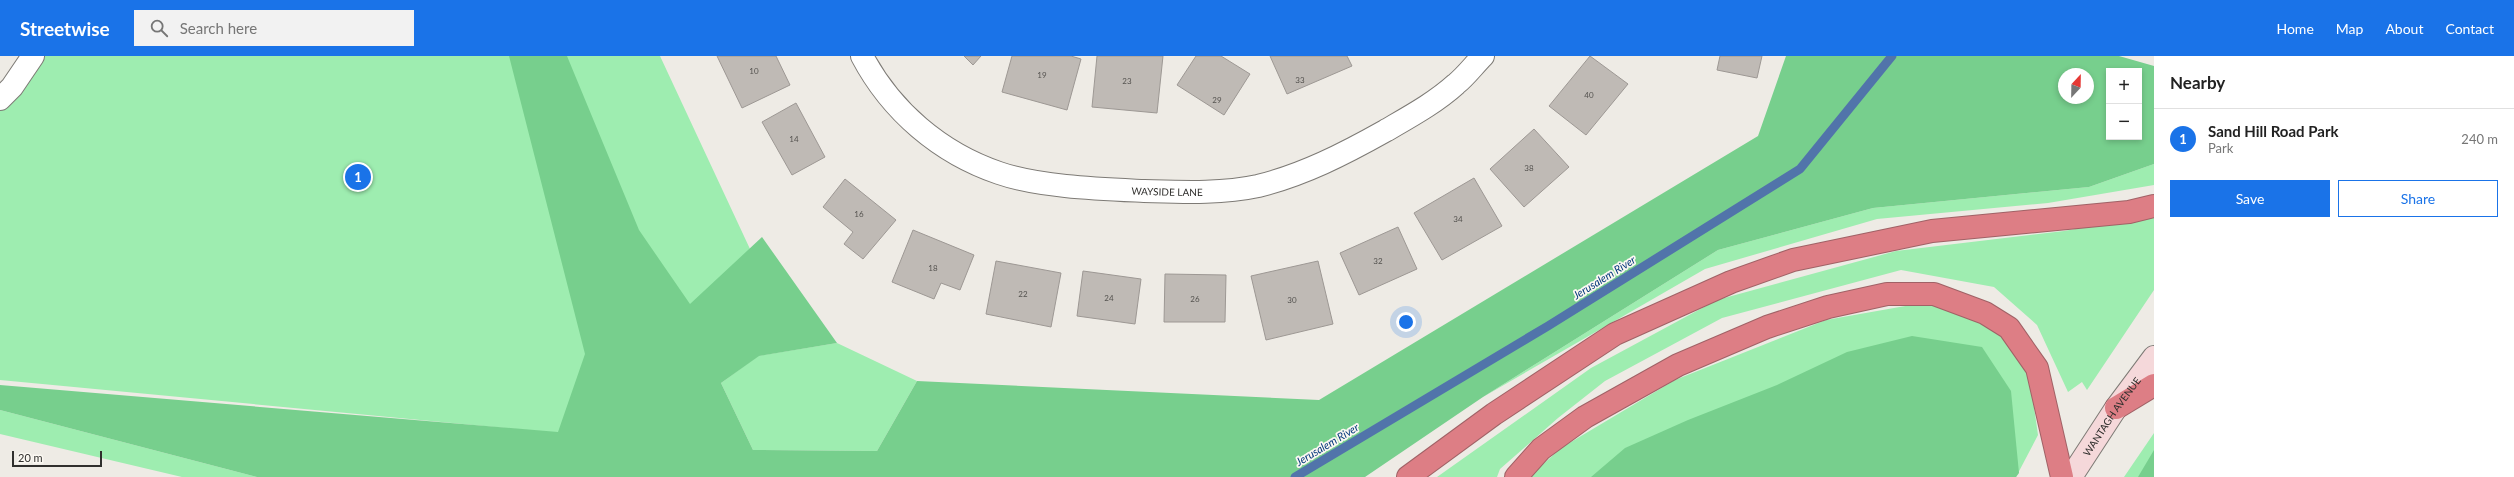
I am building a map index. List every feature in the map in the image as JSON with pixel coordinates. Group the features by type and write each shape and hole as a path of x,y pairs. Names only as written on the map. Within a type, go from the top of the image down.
{"highway":[{"path":"1408,477 1494,414 1615,334 1731,282 1793,260 1932,231 2129,212 2154,206"},
{"path":"1516,477 1541,449 1586,417 1678,365 1767,327 1828,307 1887,294 1934,294 1985,313 2009,328 2037,368 2062,477"},
{"path":"2116,408 2154,385"}],"main road":[{"name":"WANTAGH AVENUE","path":"2071,477 2116,408 2154,357"}],"street":[{"path":"0,99 12,86 33,56"},
{"name":"WAYSIDE LANE","path":"862,56 871,73 896,108 923,132 965,159 993,171 1061,185 1194,192 1257,186 1327,163 1420,111 1456,84 1483,56"}],"green space":[{"path":"38,56 660,56 750,249 558,433 0,380 0,106"},
{"path":"509,56 567,56 639,230 690,304 762,237 837,343 759,356 721,383 753,450 877,451 917,381 1319,400 1758,136 1786,56 2119,56 2154,66 2154,164 2089,187 1873,208 1718,250 1483,397 1365,477 257,477 0,410 0,385 558,432 585,354"},
{"path":"2154,164 2154,185 2048,203 1877,219 1705,269 1483,397 1718,250 1873,208 2089,187"},
{"path":"2154,215 2154,290 2087,390 2082,382 2068,392 2037,325 1994,287 1901,270 1722,318 1605,381 1558,418 1500,469 1497,477 1437,477 1591,368 1717,300 1896,251 2064,231"},
{"path":"1928,302 2001,331 2030,379 2038,435 2016,477 1529,477 1561,448 1675,380 1826,320"},
{"path":"1912,336 1982,347 2011,391 2019,473 2016,477 1591,477 1625,448 1688,420 1777,385 1847,352"},
{"path":"837,343 917,381 877,451 753,450 721,383 758,356"},
{"path":"0,410 257,477 182,477 0,434"},
{"path":"2154,433 2154,477 2124,477"},
{"path":"2154,450 2154,477 2138,477"}],"building":[{"path":"717,56 776,56 790,85 742,108"},
{"path":"964,56 981,56 973,65"},
{"path":"1012,56 1071,56 1081,59 1067,110 1002,92"},
{"path":"1097,56 1163,56 1157,113 1092,107"},
{"path":"1196,56 1221,56 1250,74 1224,115 1177,85"},
{"path":"1270,56 1347,56 1352,66 1287,94"},
{"path":"1590,56 1628,84 1586,135 1549,106"},
{"path":"1720,56 1762,56 1757,78 1717,70"},
{"path":"796,103 825,157 792,175 762,122"},
{"path":"1534,129 1569,167 1524,207 1490,169"},
{"path":"1474,178 1502,226 1442,260 1414,213"},
{"path":"845,179 896,220 863,259 844,244 853,232 823,207"},
{"path":"1398,227 1417,269 1359,295 1340,253"},
{"path":"913,230 974,255 960,290 941,283 934,299 892,282"},
{"path":"996,261 1061,273 1051,327 986,314"},
{"path":"1318,261 1333,324 1266,340 1251,276"},
{"path":"1083,271 1141,279 1135,324 1077,316"},
{"path":"1165,274 1226,275 1225,322 1164,322"}],"waterway":[{"name":"Jerusalem River","path":"1295,477 1548,326 1800,169 1892,56"}],"place":[{"name":"Sand Hill Road Park","path":"358,177"}]}
